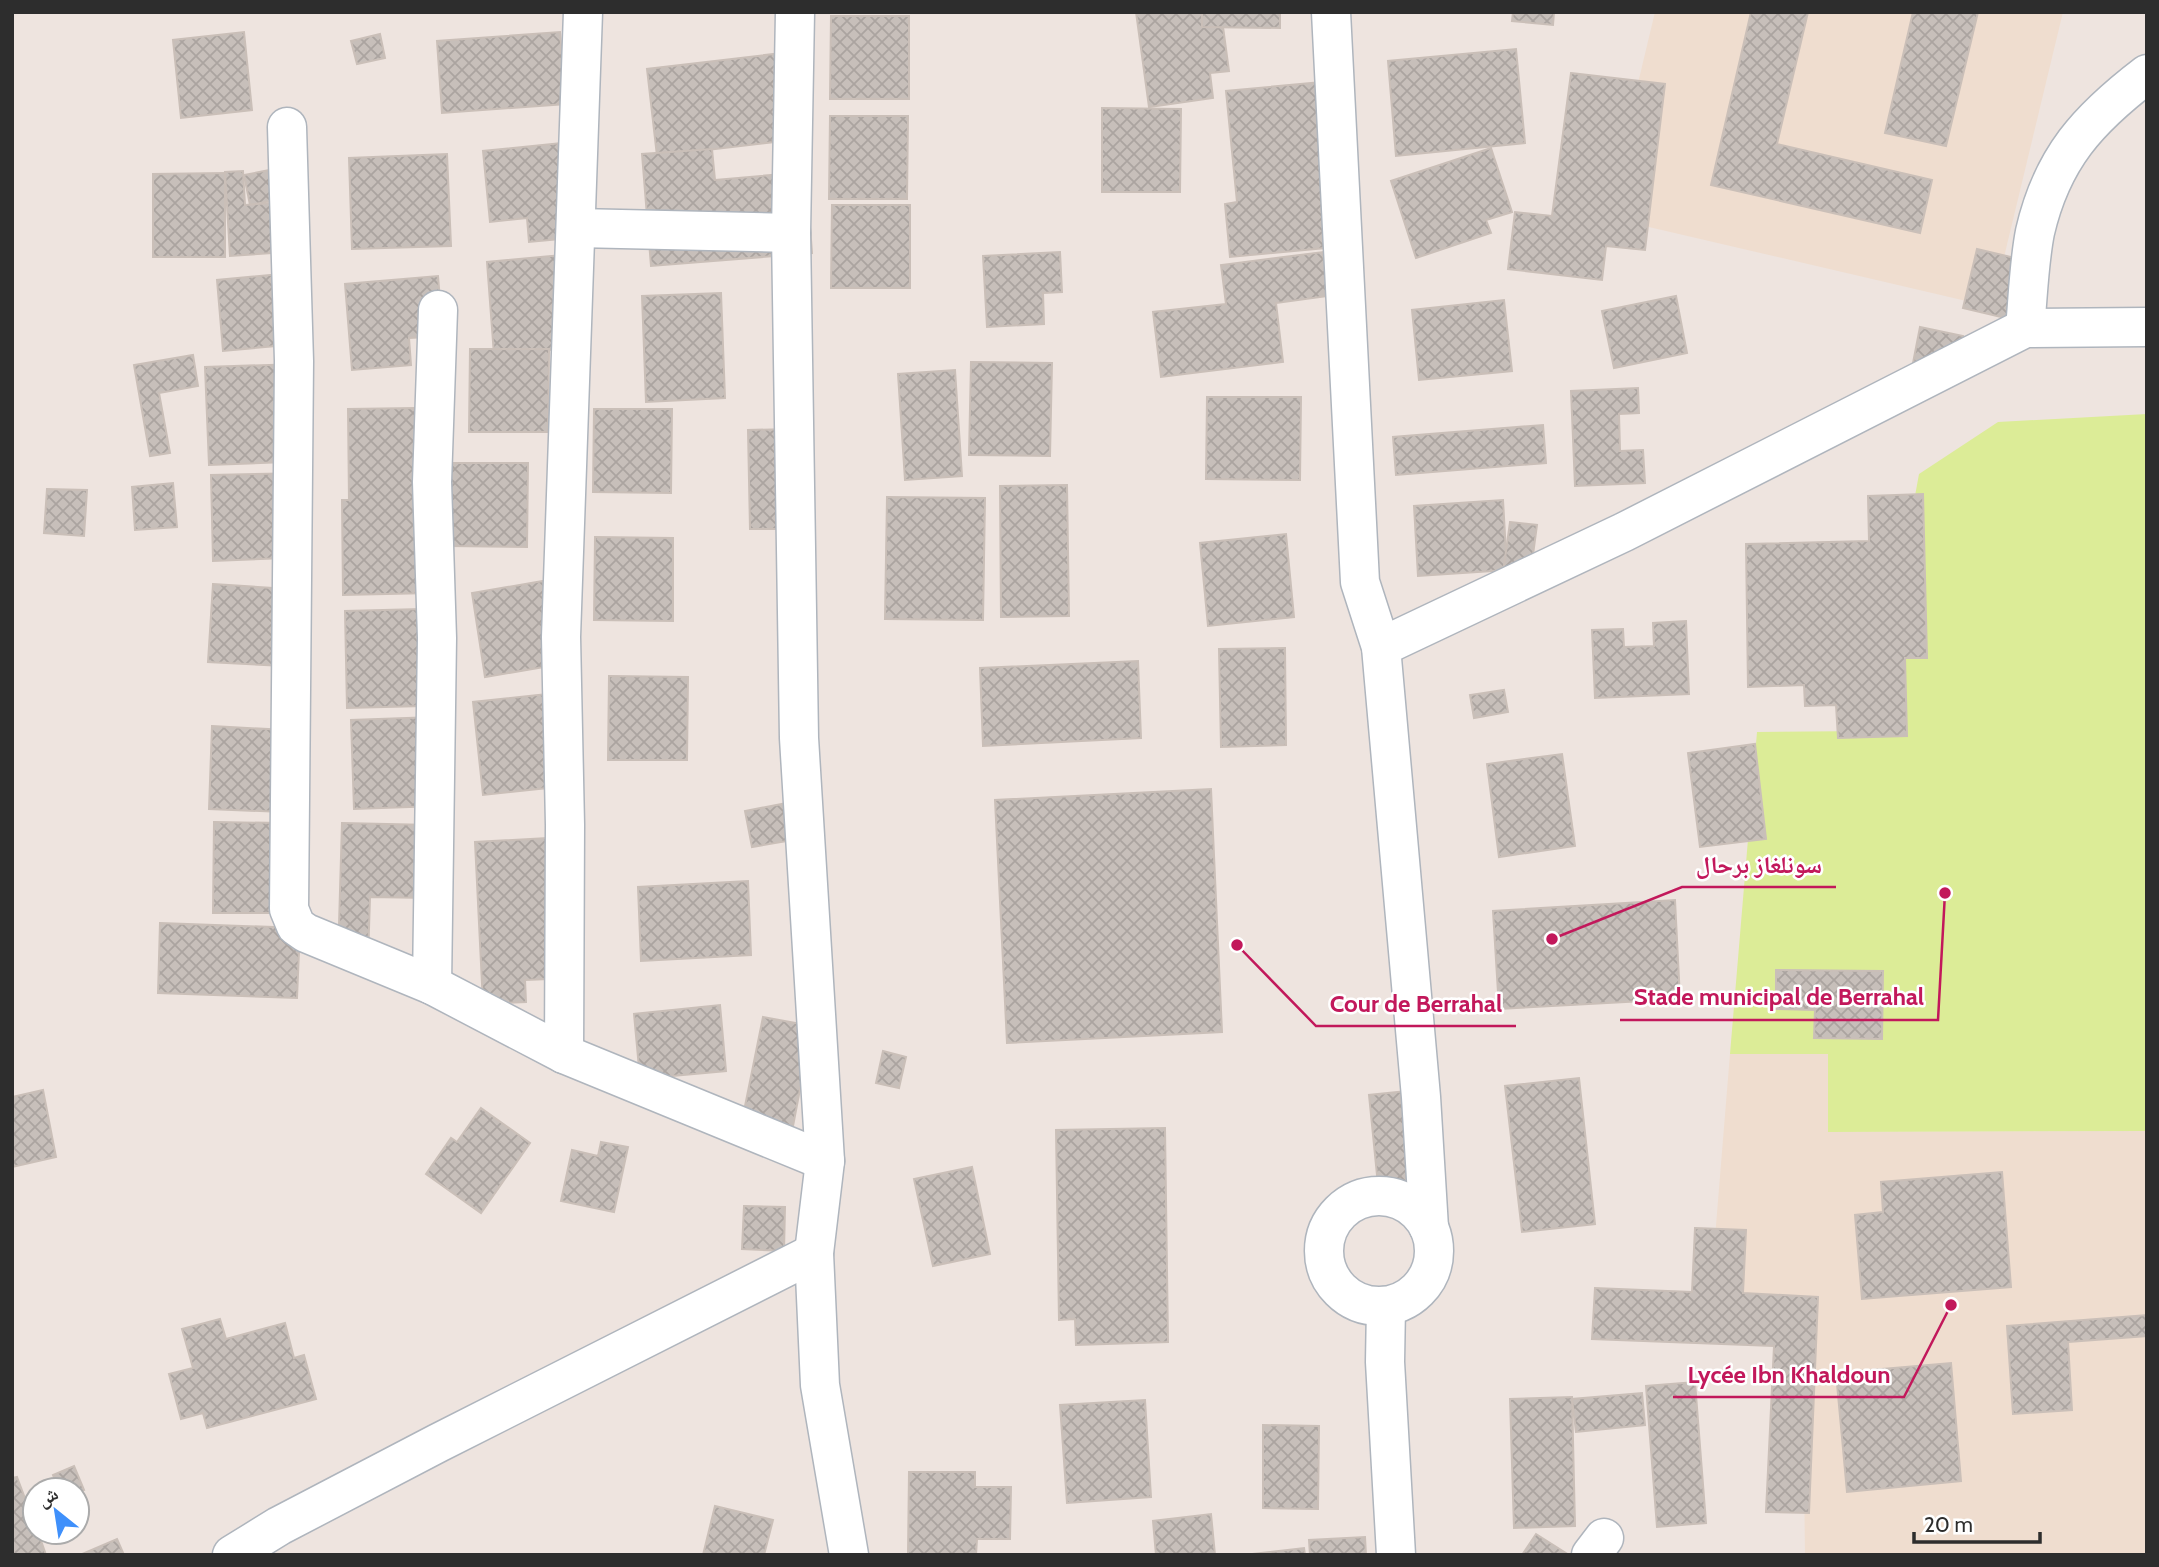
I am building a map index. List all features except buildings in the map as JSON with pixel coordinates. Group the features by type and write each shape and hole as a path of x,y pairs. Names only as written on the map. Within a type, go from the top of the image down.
{"street":[{"path":"564,1054 565,825 561,636 583,12"},
{"path":"795,12 791,233 799,738 825,1161 814,1253 820,1385 849,1555"},
{"path":"1331,12 1360,582 1381,647 1421,1097 1429,1228"},
{"path":"2025,328 2035,234 2048,189 2065,155 2086,126 2110,102 2147,74"},
{"path":"287,127 294,361 289,909 296,926 306,933 432,985 564,1054 825,1161"},
{"path":"577,228 791,233"},
{"path":"432,985 437,638 432,482 438,310"},
{"path":"1381,647 1624,532 2025,328 2147,327"},
{"path":"1388,1196 1406,1203 1420,1213 1434,1244 1433,1261 1427,1278 1416,1291 1402,1301 1386,1306 1367,1305 1350,1297 1336,1285 1327,1268 1325,1250 1328,1231 1337,1215 1352,1204 1370,1197 1388,1196"},
{"path":"232,1555 279,1526 438,1443 814,1253"},
{"path":"1386,1306 1385,1362 1396,1555"}],"shaded area":[{"path":"1655,12 2063,12 1992,307 1606,217"},
{"path":"1730,1054 1828,1054 1828,1132 2147,1131 2147,1555 1805,1555 1802,1311 1710,1299"}],"green space":[{"path":"2147,414 2147,1131 1828,1132 1828,1054 1730,1054 1757,732 1872,731 1919,474 1998,422"}],"place":[{"name":"Stade municipal de Berrahal","path":"1945,893"},
{"name":"سونلغاز برحال","path":"1552,939"},
{"name":"Cour de Berrahal","path":"1237,945"},
{"name":"Lycée Ibn Khaldoun","path":"1951,1305"}]}
